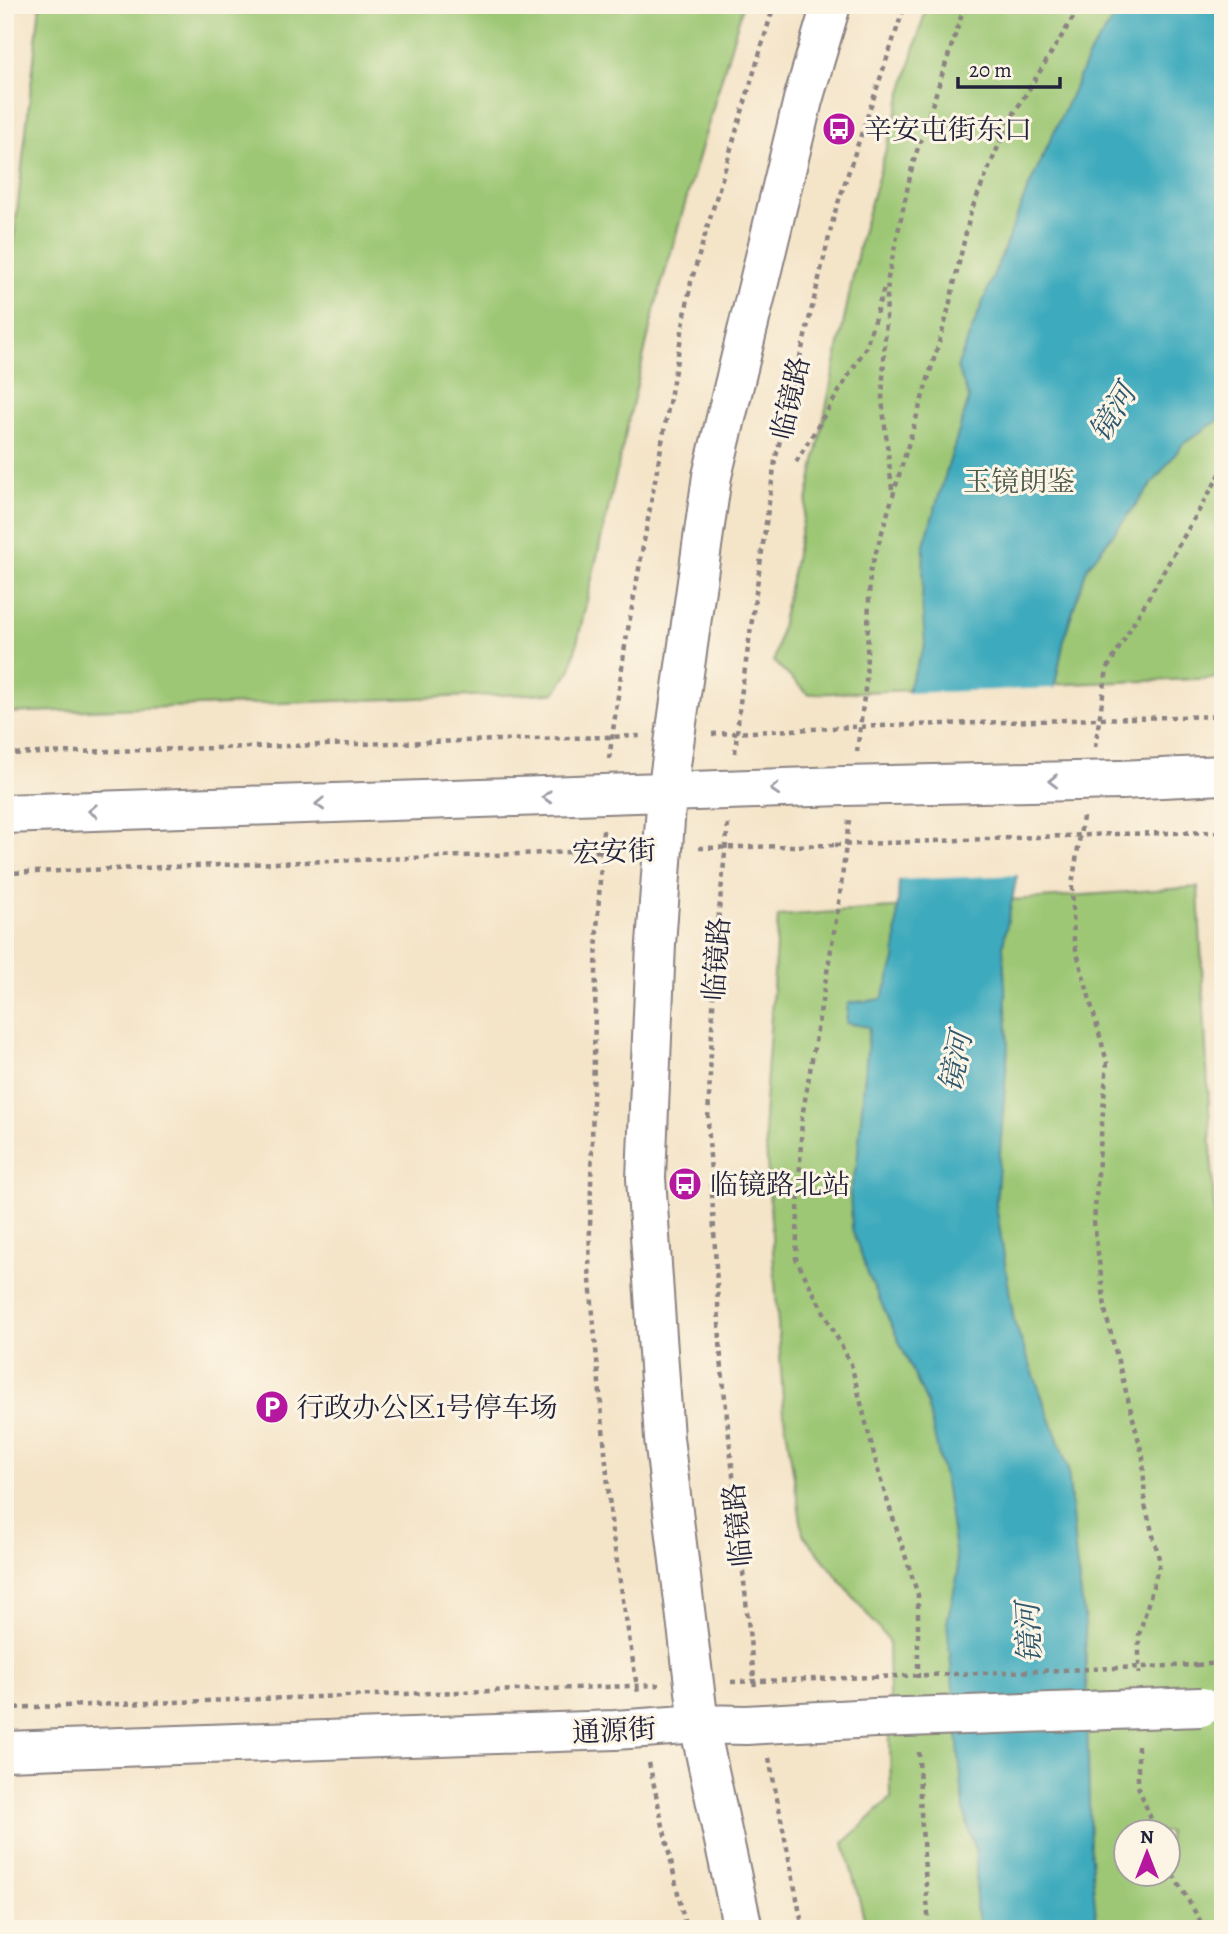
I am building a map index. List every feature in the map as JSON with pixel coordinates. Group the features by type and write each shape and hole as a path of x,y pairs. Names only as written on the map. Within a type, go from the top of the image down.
{"street":[{"name":"临镜路","path":"743,1929 699,1724 664,1438 646,1178 656,944 667,793 712,476 803,100 831,5"},
{"name":"宏安街","path":"5,814 731,791 849,790 1223,775"},
{"name":"通源街","path":"5,1751 615,1731 699,1724 762,1724 876,1717 1212,1707"}],"path":[{"name":"临镜路","path":"803,1929 754,1682 721,1359 708,1120 716,940 737,733 775,461 835,212 905,5"},
{"path":"796,462 866,347 888,278 913,163 965,5"},
{"path":"919,1689 918,1595 880,1478 851,1364 796,1259 802,1117 839,903 849,790 866,681 870,572 892,491 946,319 971,211 1008,123 1081,5"},
{"path":"888,278 881,399 892,491"},
{"path":"1094,750 1108,669 1223,469"},
{"path":"5,754 1223,716"},
{"path":"1086,804 1072,885 1074,942 1108,1062 1094,1222 1106,1315 1143,1457 1145,1505 1160,1562 1139,1635 1139,1676"},
{"name":"宏安街","path":"5,873 1223,832"},
{"name":"通源街","path":"5,1708 596,1689 693,1683 1223,1664"},
{"path":"919,1743 929,1929"},
{"path":"1138,1745 1138,1786 1151,1818"},
{"path":"1181,1888 1205,1929"}],"green space":[{"path":"40,5 743,5 655,307 571,669 555,693 5,713 5,320"},
{"name":"玉镜朗鉴","path":"927,5 1223,5 1223,678 808,694 774,662 861,237"},
{"path":"1198,887 1223,1386 1223,1929 867,1929 844,1843 891,1798 888,1640 803,1534 784,1415 764,1116 778,916"}],"water":[{"name":"镜河","path":"1124,5 1223,5 1223,417 1183,444 1087,568 1065,635 1003,945 1008,1047 996,1205 1014,1321 1068,1467 1076,1560 1085,1622 1090,1845 1097,1929 982,1929 976,1908 976,1854 964,1811 947,1622 958,1573 946,1488 927,1403 868,1274 852,1229 850,1192 857,1163 869,1027 846,1023 848,1003 882,999 895,960 909,685 925,645 922,602 924,544 969,398 957,367 1027,191 1091,51"}],"pier":[{"path":"1059,688 1020,875 895,880 905,693"}],"place":[{"name":"辛安屯街东口","path":"839,129"},
{"name":"临镜路北站","path":"685,1184"},
{"name":"行政办公区1号停车场","path":"272,1407"}]}
